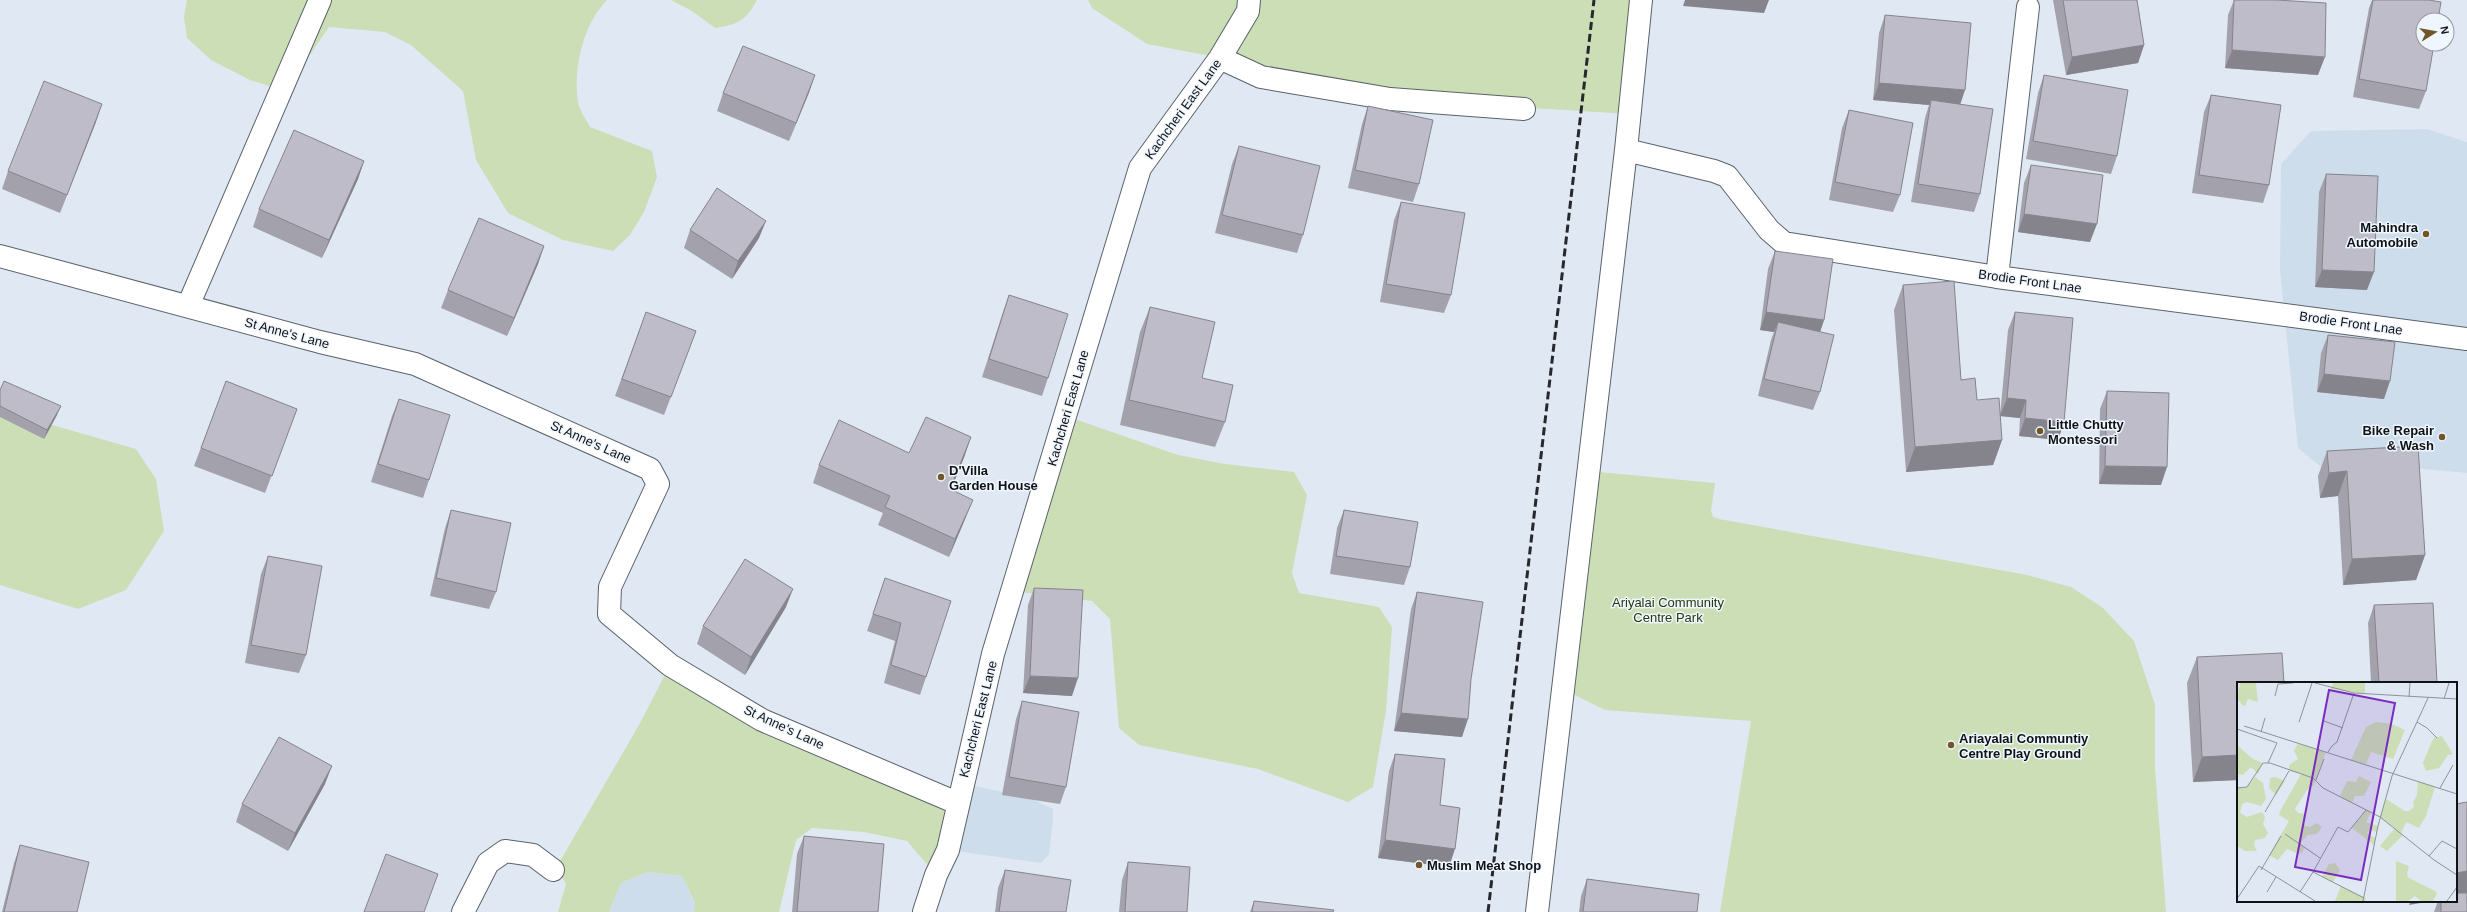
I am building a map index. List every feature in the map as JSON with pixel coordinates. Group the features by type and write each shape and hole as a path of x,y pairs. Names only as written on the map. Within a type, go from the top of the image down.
{"street":[{"path":"188,306 320,0"},
{"name":"Kachcheri East Lane","path":"924,912 936,875 948,850 957,803 994,654 1140,168 1220,58 1248,11 1249,0"},
{"path":"1537,912 1626,150 1641,0"},
{"path":"1997,277 2028,7"},
{"path":"1220,58 1260,77 1375,96 1524,109"},
{"name":"Brodie Front Lnae","path":"1626,150 1714,171 1727,176 1769,230 1784,243 1997,277 2467,339"},
{"name":"St Anne's Lane","path":"0,256 320,342 415,364 650,469 658,484 610,587 609,614 670,665 762,720 957,803"},
{"path":"463,912 488,863 505,851 533,855 553,870"}],"shaded area":[{"path":"2427,129 2467,142 2467,473 2393,466 2321,467 2298,448 2280,271 2281,164 2311,131"},
{"path":"962,783 1032,799 1053,809 1049,854 1041,863 948,850"},
{"path":"648,872 682,876 695,904 694,912 609,912 621,883"}],"green space":[{"path":"187,0 607,0 592,21 582,48 577,76 578,102 590,127 652,151 657,177 644,212 630,235 613,251 563,240 508,213 476,160 463,91 411,45 385,32 329,27 297,74 280,89 250,80 211,60 187,38 184,17"},
{"path":"671,0 757,0 749,13 740,21 715,28 692,11"},
{"path":"1088,0 1641,0 1629,114 1467,104 1147,44 1092,8"},
{"path":"0,410 136,449 156,479 164,531 126,590 78,609 0,585"},
{"path":"1066,416 1178,455 1225,464 1294,472 1307,495 1292,573 1299,593 1379,607 1392,627 1386,711 1373,787 1348,802 1258,769 1139,745 1119,728 1110,619 1092,601 1013,591"},
{"name":"Ariayalai Communtiy Centre Play Ground","path":"1588,471 1715,483 1711,511 1713,517 1719,519 2027,575 2071,587 2102,607 2134,641 2155,705 2155,769 2166,912 1720,912 1751,721 1605,710 1563,689"},
{"path":"670,665 957,803 936,875 907,841 864,832 812,828 796,840 779,912 694,912 695,903 682,876 648,872 621,883 609,912 558,912 566,884 556,868 639,725"}],"building":[{"path":"2063,0 2137,0 2144,45 2072,57"},
{"path":"2234,0 2277,0 2326,3 2325,57 2232,50"},
{"path":"2373,0 2429,0 2441,2 2439,12 2415,12 2415,52 2433,52 2426,91 2359,79"},
{"path":"1885,15 1971,23 1965,90 1879,83"},
{"path":"743,46 815,75 796,123 723,93"},
{"path":"2044,75 2128,90 2117,156 2033,141"},
{"path":"44,81 102,104 67,195 8,171"},
{"path":"2211,95 2281,105 2269,185 2199,175"},
{"path":"1931,100 1993,109 1980,194 1918,184"},
{"path":"1368,106 1433,120 1419,184 1355,170"},
{"path":"1849,110 1913,123 1900,195 1835,182"},
{"path":"294,130 364,161 329,240 259,209"},
{"path":"1239,146 1320,166 1303,235 1222,215"},
{"path":"2031,165 2103,175 2097,224 2024,214"},
{"path":"2326,174 2378,176 2374,272 2322,270"},
{"path":"717,188 766,221 738,261 690,230"},
{"path":"1401,202 1465,213 1451,295 1386,284"},
{"path":"479,218 544,246 514,318 448,290"},
{"path":"1775,251 1833,259 1824,320 1766,312"},
{"path":"1954,281 1961,380 1975,378 1977,400 1999,398 2002,440 1915,447 1903,285"},
{"path":"1009,295 1068,314 1048,378 989,359"},
{"path":"1150,307 1215,322 1202,378 1233,385 1225,422 1129,400"},
{"path":"646,312 696,331 671,397 622,379"},
{"path":"2015,312 2073,318 2064,422 2025,418 2026,400 2007,398"},
{"path":"1778,322 1834,335 1820,392 1764,379"},
{"path":"2328,335 2395,342 2390,381 2324,374"},
{"path":"4,381 61,406 47,430 0,406 0,390"},
{"path":"226,381 297,409 272,476 201,448"},
{"path":"2107,391 2169,393 2167,467 2105,466"},
{"path":"399,399 450,415 429,480 378,464"},
{"path":"926,417 971,437 950,489 973,500 955,539 885,507 890,496 819,465 839,420 909,453"},
{"path":"2418,446 2425,555 2352,559 2347,471 2329,473 2327,451"},
{"path":"451,510 511,523 496,592 436,578"},
{"path":"1344,510 1418,522 1410,567 1336,556"},
{"path":"268,556 322,566 306,655 251,645"},
{"path":"745,559 793,589 751,657 703,626"},
{"path":"885,578 951,601 926,677 891,665 901,623 873,614"},
{"path":"1034,588 1083,590 1078,678 1030,676"},
{"path":"1417,592 1483,602 1471,679 1468,719 1401,713"},
{"path":"2433,603 2437,682 2379,682 2374,605"},
{"path":"2282,653 2284,682 2237,682 2237,755 2202,757 2197,657"},
{"path":"1022,701 1079,712 1066,787 1009,777"},
{"path":"279,737 332,766 295,833 242,804"},
{"path":"1395,754 1445,759 1440,805 1460,808 1455,849 1385,840"},
{"path":"2467,802 2467,871 2457,873 2457,804"},
{"path":"804,836 884,844 878,912 797,912"},
{"path":"20,845 89,862 77,912 4,912"},
{"path":"386,854 438,874 424,912 364,912"},
{"path":"1128,862 1190,867 1187,912 1125,912"},
{"path":"1005,870 1071,880 1066,912 999,912"},
{"path":"1587,879 1699,894 1697,912 1583,912"},
{"path":"2457,893 2467,893 2467,912 2441,912 2441,902 2457,902"},
{"path":"1254,901 1334,910 1333,912 1252,912"}],"railway":[{"path":"1488,912 1594,0"}],"place":[{"name":"Mahindra Automobile","path":"2426,234"},
{"name":"Little Chutty Montessori","path":"2040,431"},
{"name":"Bike Repair & Wash","path":"2442,437"},
{"name":"D'Villa Garden House","path":"941,477"},
{"name":"Ariayalai Communtiy Centre Play Ground","path":"1951,745"},
{"name":"Muslim Meat Shop","path":"1419,865"}],"park label":[{"name":"Ariyalai Community Centre Park","path":"1668,610"}]}
